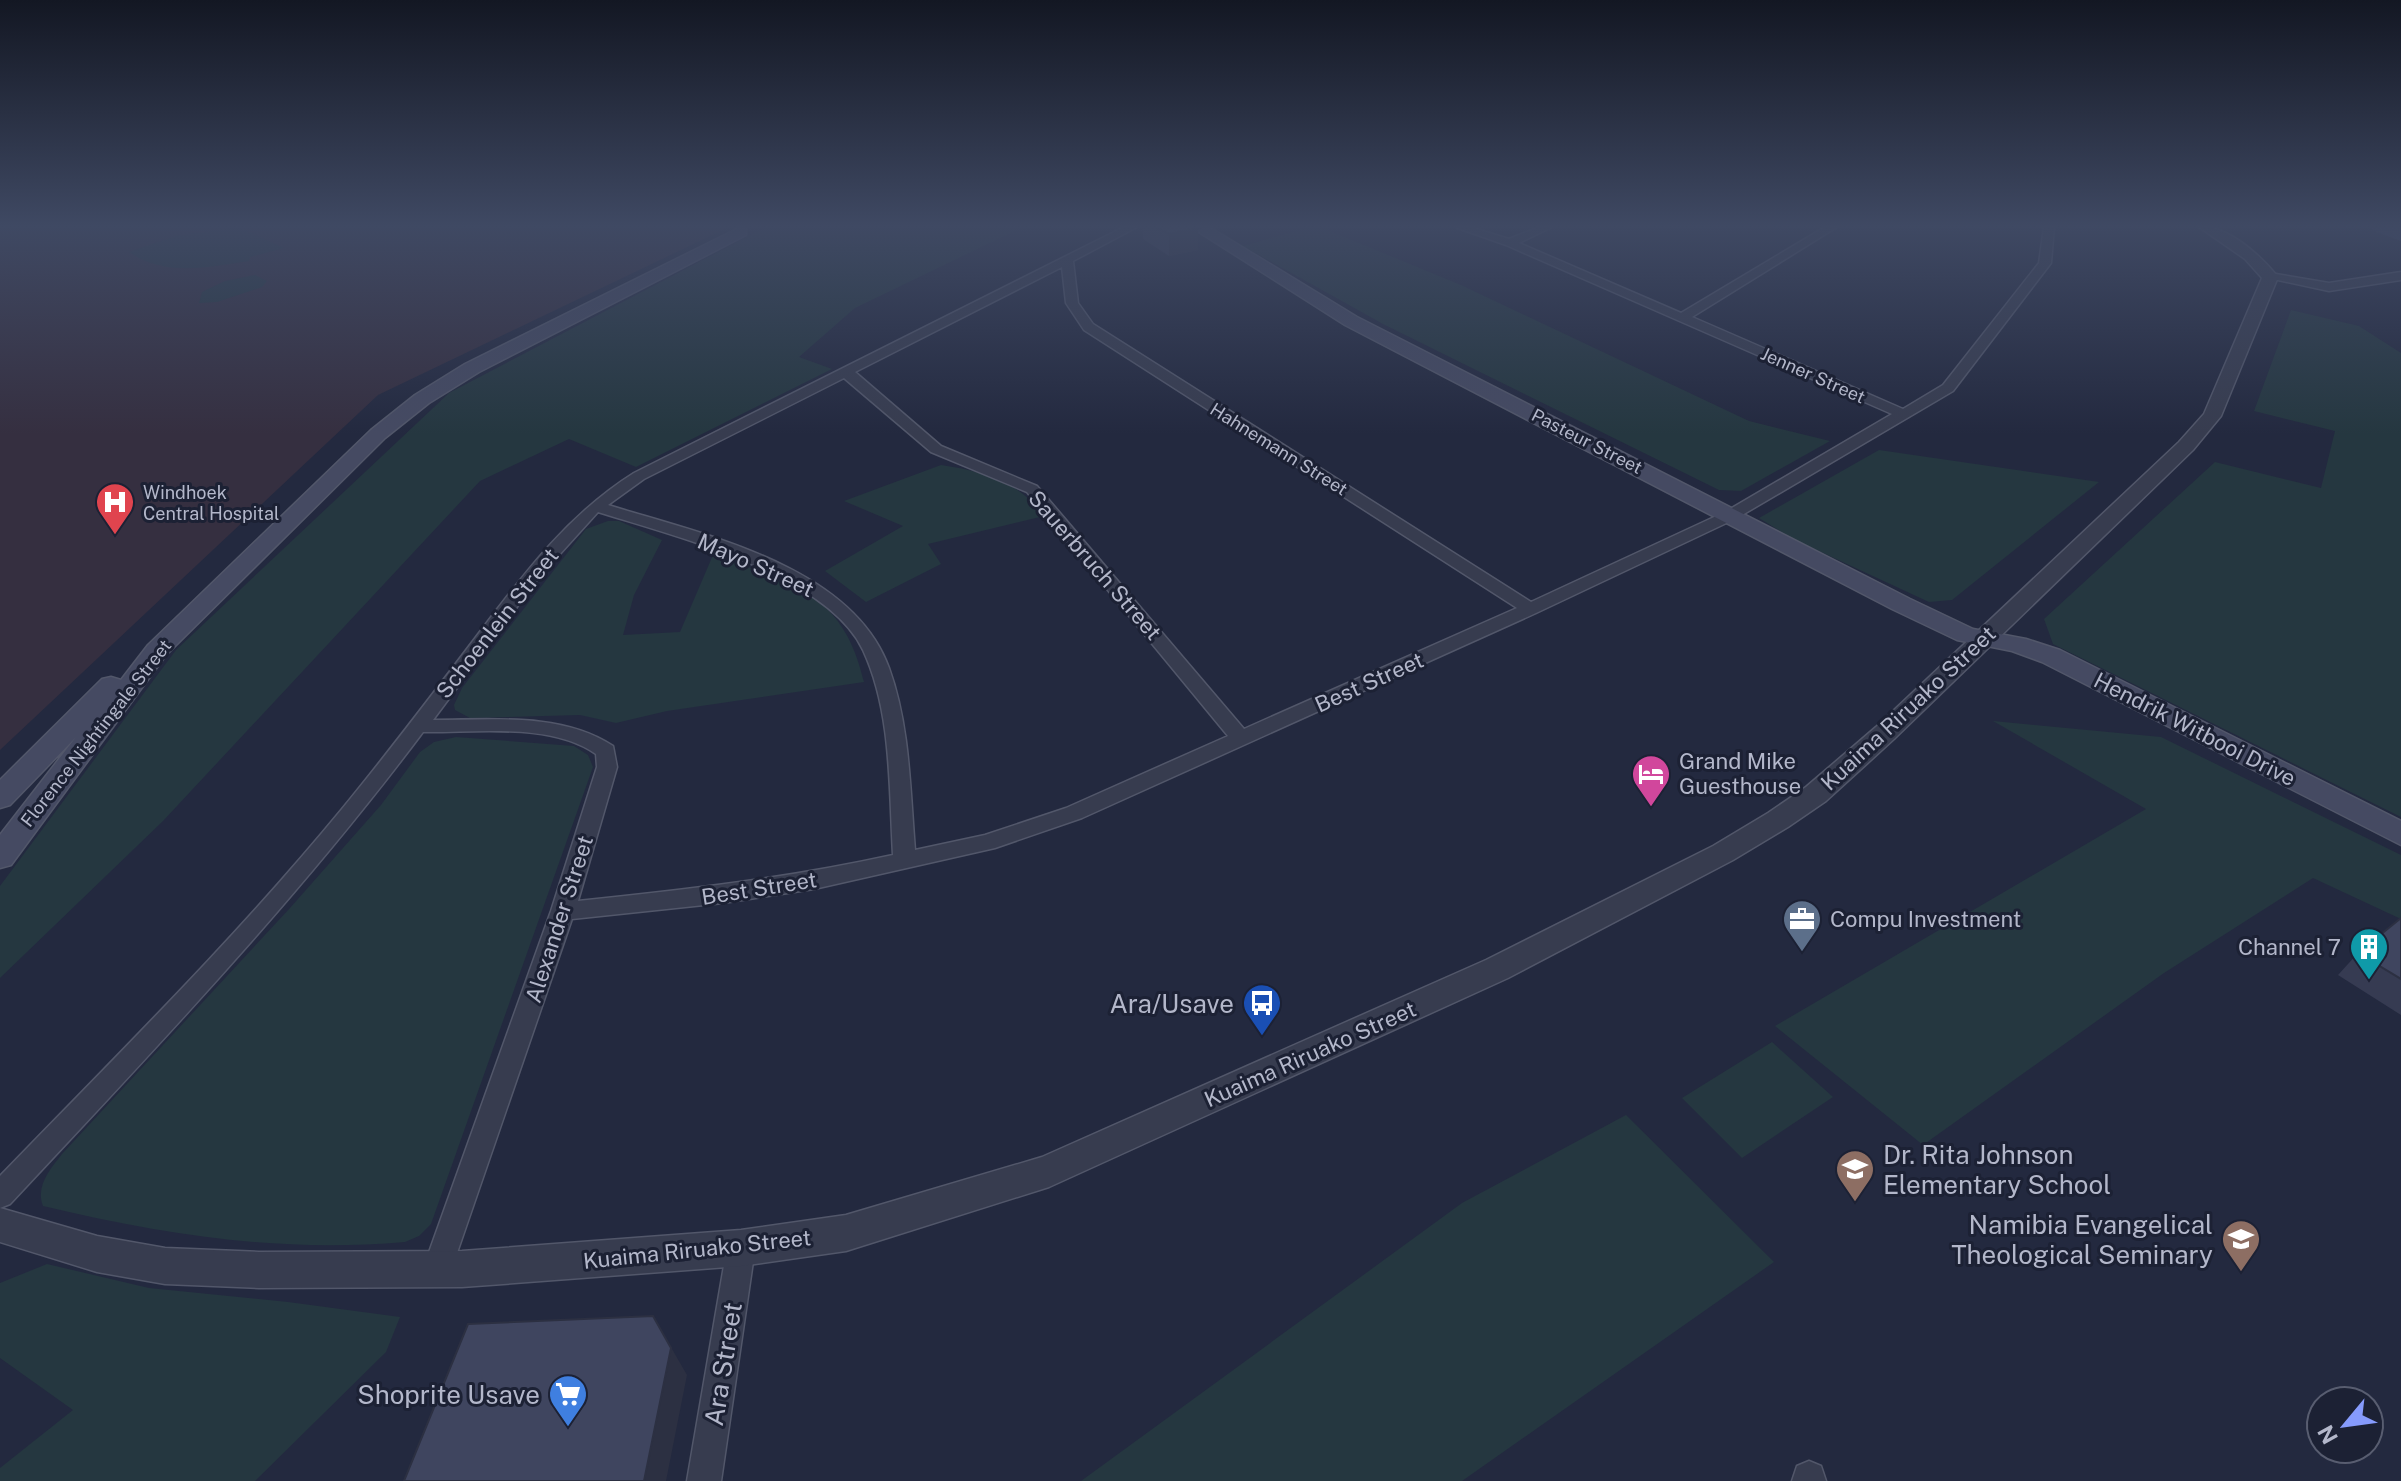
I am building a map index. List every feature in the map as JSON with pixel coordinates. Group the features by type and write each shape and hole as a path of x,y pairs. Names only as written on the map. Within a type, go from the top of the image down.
{"main road":[{"name":"Florence Nightingale Street","path":"0,798 178,618 396,410 435,383 608,296"},
{"name":"Florence Nightingale Street","path":"0,857 157,650 378,434 422,399 472,368 614,296"},
{"name":"Pasteur Street","path":"1311,296 1351,321 1901,604 1966,635 1984,639"},
{"name":"Hendrik Witbooi Drive","path":"1984,639 2017,644 2051,656 2401,834"}],"street":[{"name":"Schoenlein Street","path":"0,1195 305,866 418,726 536,568 595,506 639,476 995,296"},
{"name":"Hahnemann Street","path":"1071,296 1072,303 1088,327 1530,609"},
{"name":"Jenner Street","path":"1632,296 1901,413"},
{"path":"1682,318 1718,296"},
{"name":"Best Street","path":"563,911 723,895 905,862 987,842 1074,813 1530,609 1731,515 1948,388 2020,296"},
{"name":"Kuaima Riruako Street","path":"0,1225 97,1254 165,1266 259,1270 438,1269 741,1248 846,1233 1049,1171 1497,969 1723,853 1816,794 1885,733 2186,446 2212,416 2262,296"},
{"name":"Sauerbruch Street","path":"845,372 864,383 925,442 1032,489 1241,739"},
{"name":"Mayo Street","path":"595,506 699,539 796,578 842,610 871,647 888,705 905,862"},
{"name":"Alexander Street","path":"418,726 571,732 596,740 606,751 607,767 563,911 438,1269"},
{"name":"Ara Street","path":"704,1481 741,1248"}],"shaded area":[{"name":"Windhoek Central Hospital","path":"0,296 585,296 378,395 0,750"},
{"path":"201,296 235,296 217,302 199,303"},
{"path":"634,296 880,296 855,308 799,357 832,369 636,467 569,439 480,481 163,821 0,978 0,886 176,650 449,393"},
{"path":"1333,296 1485,296 1749,421 1830,441 1741,491 1719,490 1383,324"},
{"path":"2291,310 2359,326 2401,353 2401,817 2053,644 2044,619 2215,462 2321,488 2335,431 2254,411"},
{"path":"1879,450 2099,482 1952,600 1929,602 1793,539 1759,518"},
{"path":"941,465 985,475 1011,486 1044,516 928,544 941,564 866,602 825,571 903,526 844,501"},
{"path":"608,521 619,521 662,540 634,595 623,635 680,632 713,555 790,583 828,609 843,628 855,652 864,682 667,711 616,723 580,715 470,718 455,710 454,705 462,688 586,529"},
{"path":"1993,721 2161,737 2401,855 2401,919 2313,878 2164,973 1923,1145 1775,1026 2146,809"},
{"path":"456,737 574,746 588,755 593,767 431,1224 419,1236 405,1242 358,1245 267,1243 178,1233 43,1206 43,1184 62,1154 290,908 381,805 420,752 434,742"},
{"path":"1772,1042 1833,1097 1742,1158 1682,1098"},
{"path":"1626,1115 1774,1262 1462,1481 1081,1481 1462,1203"},
{"path":"47,1264 149,1288 400,1317 386,1352 255,1481 0,1481 0,1468 73,1410 0,1358 0,1283"}],"building":[{"path":"2401,918 2401,979 2358,953"},
{"name":"Shoprite Usave","path":"653,1316 671,1348 644,1481 404,1481 468,1324"}],"place":[{"name":"Windhoek Central Hospital","path":"115,536"},
{"name":"Grand Mike Guesthouse","path":"1651,808"},
{"name":"Compu Investment","path":"1802,953"},
{"name":"Channel 7","path":"2369,981"},
{"name":"Ara/Usave","path":"1262,1037"},
{"name":"Dr. Rita Johnson Elementary School","path":"1855,1203"},
{"name":"Namibia Evangelical Theological Seminary","path":"2241,1273"},
{"name":"Shoprite Usave","path":"568,1428"}]}
